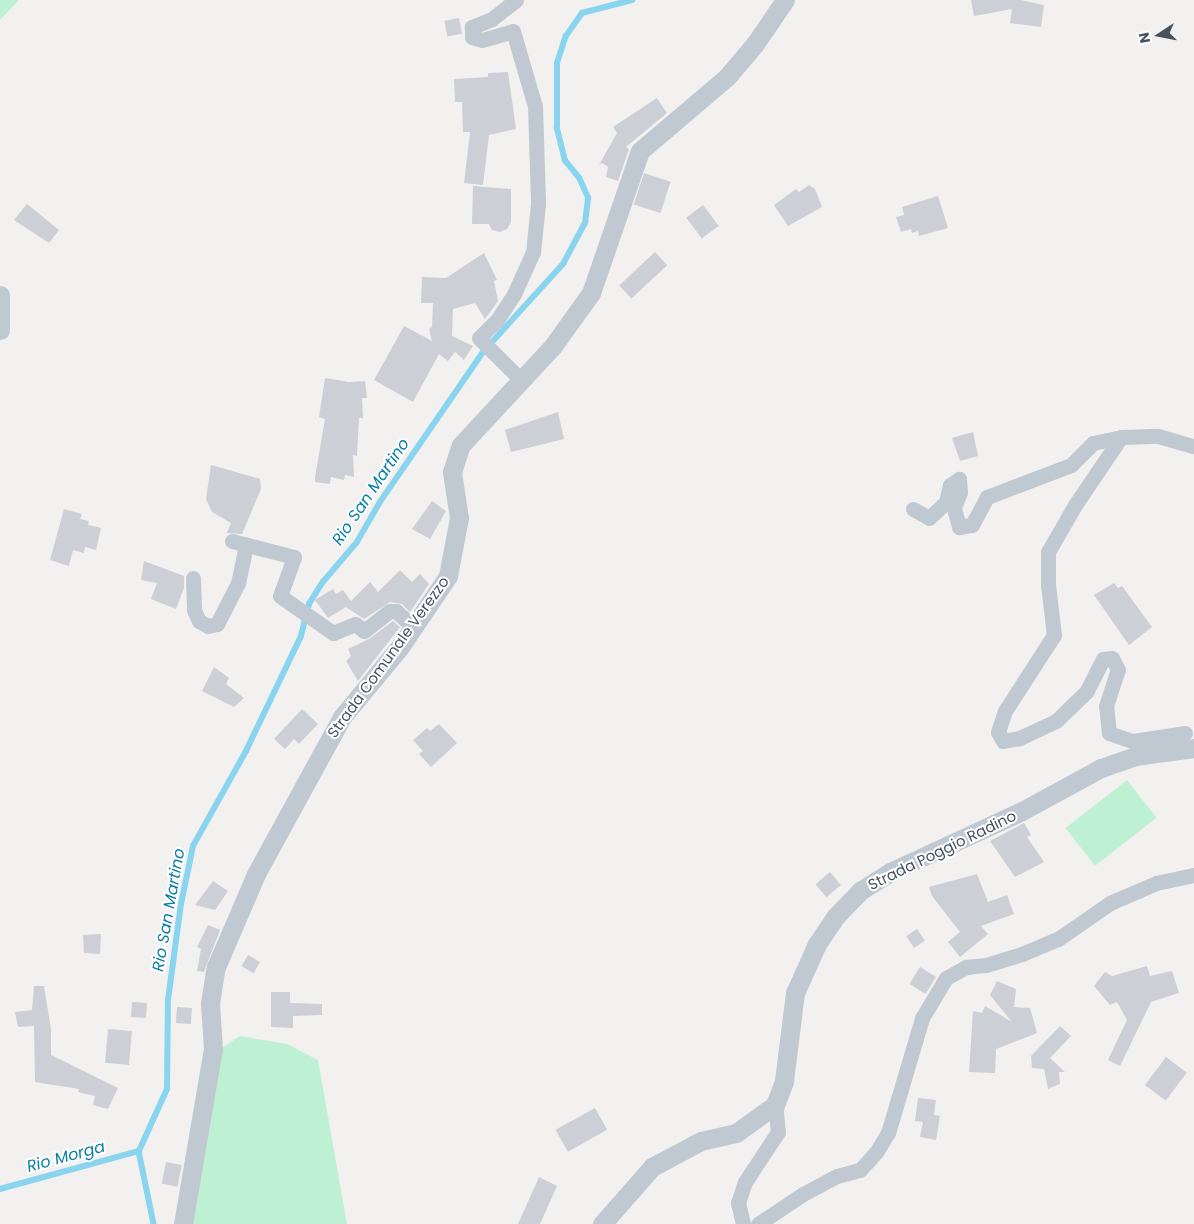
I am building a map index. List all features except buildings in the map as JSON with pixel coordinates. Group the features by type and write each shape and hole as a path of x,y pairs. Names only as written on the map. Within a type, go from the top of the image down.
{"street":[{"path":"516,0 492,19 472,27 472,37 482,40 513,30 535,106 538,204 533,252 514,294 496,320 479,338 480,342 520,379"},
{"name":"Strada Comunale Verezzo","path":"183,1224 213,1049 210,1003 216,967 256,874 342,717 419,619 448,576 455,553 459,518 452,472 460,445 553,346 591,293 640,151 727,77 755,44 784,0"},
{"path":"0,295 0,330"},
{"path":"913,509 929,518 946,502 950,485 959,479 960,492 954,508 959,527 972,524 986,497 1071,465 1093,443 1121,437 1158,436 1194,446"},
{"path":"1121,437 1075,505 1048,552 1048,586 1054,635 1004,711 998,732 1003,741 1020,738 1056,721 1087,690 1103,658 1112,658 1118,670 1106,706 1109,732 1132,741 1188,740"},
{"path":"232,541 294,557 280,596 333,633 355,624 364,631 390,611 396,611 409,623 419,619"},
{"path":"193,578 194,610 199,620 208,626 217,624 238,582 246,545"},
{"name":"Strada Poggio Radino","path":"775,1106 784,1081 795,993 817,944 836,916 860,891 890,872 1022,811 1101,768 1188,740"},
{"path":"758,1224 820,1185 860,1170 877,1151 888,1133 922,1018 946,978 966,967 995,963 1058,939 1110,904 1156,883 1194,876"},
{"path":"602,1224 652,1167 701,1141 736,1133 775,1106 778,1132 745,1182 738,1202 743,1224"}],"green space":[{"path":"0,0 19,0 0,20"},
{"path":"1127,780 1157,818 1095,866 1066,828"},
{"path":"240,1036 287,1044 318,1060 347,1224 191,1224 223,1047"}],"waterway":[{"name":"Rio San Martino","path":"139,1151 167,1089 168,1000 181,904 193,846 246,751 301,636 309,604 323,582 357,542 380,502 483,352 563,264 585,223 588,198 579,178 565,161 557,128 557,63 566,36 582,13 632,0"},
{"path":"139,1151 154,1224"},
{"name":"Rio Morga","path":"0,1189 139,1151"}]}
